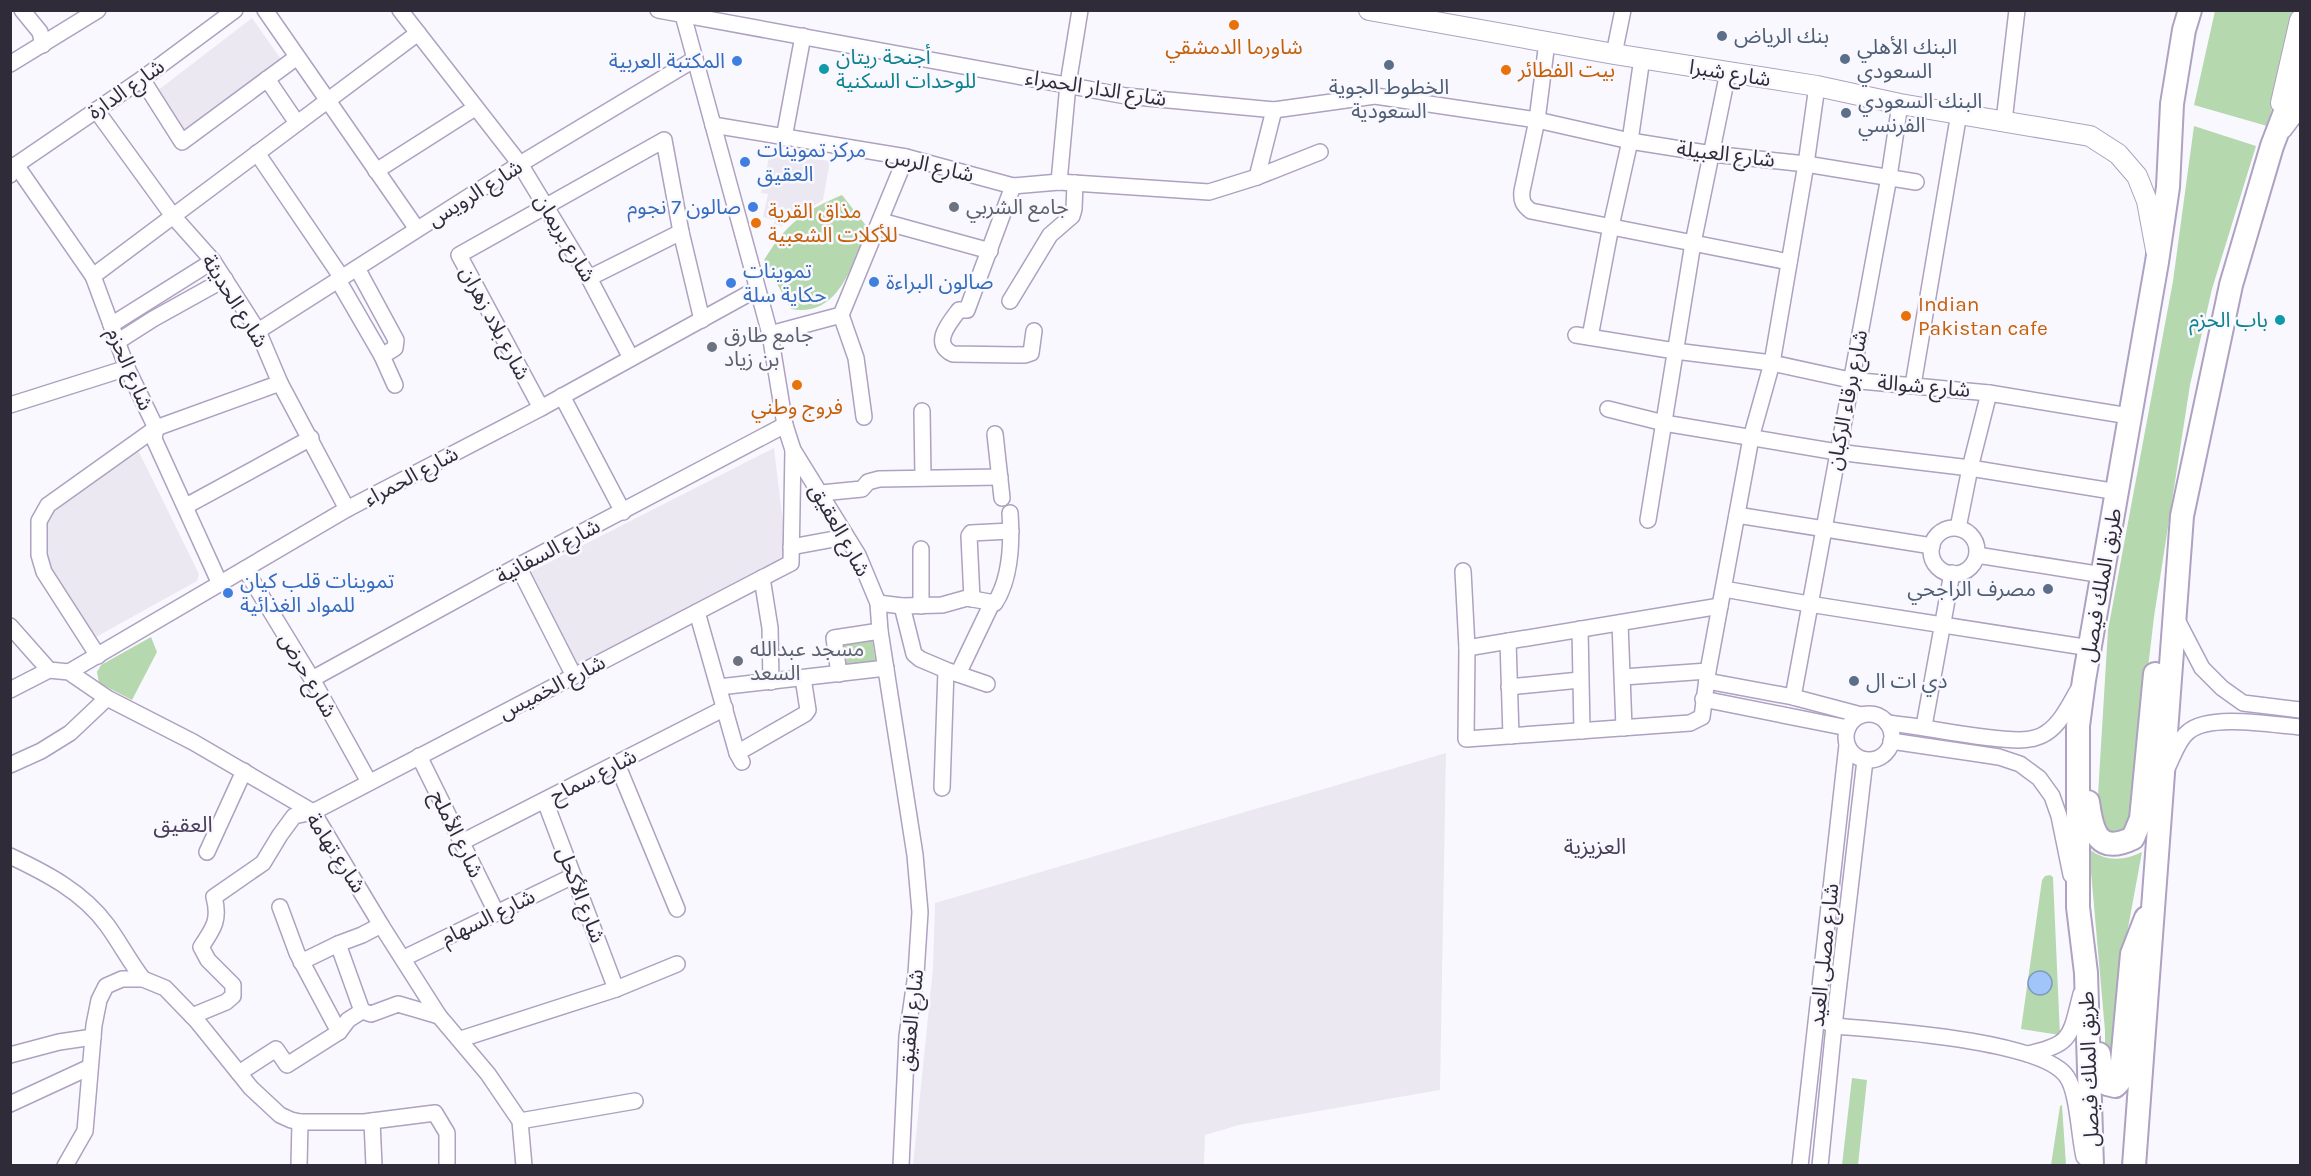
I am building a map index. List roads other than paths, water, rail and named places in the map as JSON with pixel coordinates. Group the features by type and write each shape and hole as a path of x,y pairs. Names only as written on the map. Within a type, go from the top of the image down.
{"highway":[{"path":"2173,100 2183,88 2188,76 2204,10"},
{"name":"طريق الملك فيصل","path":"2092,1166 2086,983 2078,907 2078,726 2084,680 2157,262 2168,187 2173,100 2186,17"},
{"name":"طريق الملك فيصل","path":"2134,1166 2182,516 2229,292 2272,146 2301,73"},
{"path":"2078,726 2091,825 2098,838 2108,844 2123,843 2133,838 2141,819 2158,646 2182,516"},
{"path":"2086,983 2104,1080 2107,1084 2115,1086 2119,1082 2121,1073 2132,954 2154,898"}],"main road":[{"name":"شارع شبرا","path":"1369,10 1614,54 1817,86 1900,104 2090,136 2118,154 2137,176 2147,201 2157,262"},
{"path":"2272,146 2301,20"}],"street":[{"path":"22,10 40,32 43,45"},
{"path":"10,64 98,10"},
{"name":"شارع الدارة","path":"12,168 142,79 234,10"},
{"path":"265,10 417,230"},
{"name":"شارع بريمان","path":"400,10 520,164 589,278 631,358"},
{"name":"شارع الدار الحمراء","path":"658,10 1126,96 1274,110 1375,96 1537,120"},
{"path":"1059,182 1068,84 1080,10"},
{"path":"1614,54 1623,10"},
{"path":"2004,121 2017,10"},
{"name":"شارع العقيق","path":"683,15 770,334 785,425 793,450 858,555 878,603 880,631 915,855 920,912 916,974 907,1035 901,1166"},
{"path":"93,276 418,33"},
{"path":"784,138 803,36"},
{"path":"1547,42 1537,120 1521,198 1524,206 1531,211 1789,262"},
{"path":"142,79 182,141 297,57"},
{"path":"1611,226 1630,141 1642,58"},
{"name":"شارع الرويس","path":"258,331 520,164 695,59"},
{"path":"1648,520 1693,243 1728,72"},
{"path":"267,79 297,123"},
{"path":"1463,571 1467,648 1466,739 1690,723 1702,717 1703,699 1751,438 1772,363 1817,86"},
{"name":"شارع برقاء الركبان","path":"1793,697 1889,177 1900,104"},
{"path":"376,171 475,108"},
{"name":"شارع الحديثة","path":"96,110 173,216 213,261 258,331 280,383 347,509"},
{"path":"1257,177 1274,110"},
{"path":"2272,146 2296,114 2301,112"},
{"path":"1913,385 1959,113"},
{"name":"شارع العبيلة","path":"1537,120 1630,141 1712,154 1806,164 1916,182"},
{"name":"شارع الرس","path":"713,125 906,158 1013,186 1059,182 1209,192 1257,177 1320,152"},
{"name":"شارع بلاد زهران","path":"541,408 459,255 664,140 681,232"},
{"path":"257,153 340,279 382,356 395,385"},
{"path":"864,417 856,358 841,315 906,158"},
{"name":"شارع الحزم","path":"12,168 93,276 127,368 156,429 154,439 220,584"},
{"path":"1010,301 1050,235 1071,216 1074,209 1075,183"},
{"path":"1013,186 967,310 959,310 945,327 943,344 946,351 953,354 1025,355 1031,352 1034,331"},
{"path":"881,221 990,251"},
{"name":"شارع شوالة","path":"1611,226 1583,336 1675,351 1772,363 1850,380 1989,393 2129,416"},
{"path":"589,278 681,232 702,320"},
{"path":"111,325 213,261"},
{"path":"357,268 396,340 395,348 382,356"},
{"path":"117,342 225,279"},
{"name":"شارع الحمراء","path":"69,672 347,509 541,408 757,289"},
{"path":"770,334 841,315"},
{"path":"10,405 127,368"},
{"path":"98,656 44,572 39,555 39,521 48,505 156,429 280,383"},
{"path":"1958,528 1989,393"},
{"path":"562,396 622,512"},
{"path":"1608,409 1664,423 1837,452 1970,468 2118,492"},
{"path":"922,411 923,478"},
{"name":"شارع السفانية","path":"312,679 518,566 785,425"},
{"path":"995,434 1002,498"},
{"path":"186,506 311,438"},
{"path":"793,450 791,547 845,537"},
{"path":"821,493 862,489 868,482 879,479 1000,477"},
{"path":"942,788 952,672 992,603 997,601 1008,570 1010,513"},
{"path":"1737,516 1932,546"},
{"path":"1958,528 1972,536 1976,542 1977,555 1965,571 1952,573 1944,571 1934,561 1932,546 1940,533 1946,529 1958,528"},
{"path":"972,599 969,536 974,532 1011,531"},
{"name":"شارع الخميس","path":"192,1016 226,1002 233,996 233,985 208,960 201,947 211,932 218,914 214,897 263,864 294,816 313,812 791,563 791,547"},
{"path":"921,549 921,606"},
{"path":"1977,555 2103,575"},
{"path":"518,566 574,676"},
{"name":"شارع حرض","path":"244,569 312,679 369,782"},
{"path":"1924,726 1952,573"},
{"path":"762,578 770,628 771,682"},
{"path":"1724,589 2090,648"},
{"path":"878,603 921,606 950,604 962,598 992,603"},
{"path":"902,606 914,654 920,659 987,684"},
{"path":"1467,648 1720,606"},
{"path":"697,612 740,758 805,714 808,710 803,678"},
{"path":"2174,614 2202,668 2222,688 2243,703 2301,710"},
{"path":"1620,623 1624,728"},
{"path":"10,626 49,670 10,690"},
{"path":"1580,629 1582,731"},
{"path":"839,674 834,638 880,631"},
{"path":"1508,641 1511,736"},
{"path":"719,687 886,668"},
{"name":"شارع تهامة","path":"49,670 69,672 107,698 193,742 313,812 381,925 440,1016 461,1039 520,1121"},
{"path":"1623,677 1708,676 1861,716 1875,715 1887,723 1892,741 1885,754 1879,758 1865,760 1854,755 1847,745 1848,728 1856,718 1861,716"},
{"path":"1509,687 1580,680"},
{"path":"1887,723 1924,726 1999,738 2022,740 2036,737 2046,733 2059,720 2084,680"},
{"path":"10,765 41,751 70,733 107,698"},
{"path":"1703,699 1848,728"},
{"name":"شارع سماح","path":"462,842 725,708"},
{"path":"2164,774 2189,731 2206,724 2225,722 2301,727"},
{"path":"1892,741 1999,756 2020,764 2039,778 2052,796 2059,816 2078,907"},
{"name":"شارع مصلى العيد","path":"1800,1166 1847,745"},
{"name":"شارع الأملح","path":"419,756 496,912"},
{"name":"شارع مصلى العيد","path":"1820,1166 1865,760"},
{"path":"616,764 677,909"},
{"path":"207,852 244,771"},
{"name":"شارع الأكحل","path":"545,801 616,989"},
{"path":"10,856 67,886 106,924 143,979"},
{"name":"شارع السهام","path":"404,958 573,876"},
{"path":"280,907 301,962 339,1032"},
{"path":"301,962 381,925"},
{"path":"338,944 362,1011"},
{"path":"461,1039 616,989 677,964"},
{"path":"64,1166 85,1131 93,1037 99,1000 106,986 122,979 143,979 165,988 192,1016 239,1073 280,1115 300,1122 372,1121 435,1113 447,1133 447,1166"},
{"path":"2028,1054 2056,1047 2065,1041 2071,1032 2086,983"},
{"path":"362,1011 371,1014 398,1004 440,1016"},
{"path":"239,1073 276,1049 287,1065 339,1032 348,1020 362,1011"},
{"path":"1817,1015 1834,1026 2004,1047 2028,1054 2055,1066 2067,1076 2074,1090 2085,1166"},
{"path":"10,1055 59,1042 93,1037"},
{"path":"10,1104 90,1067"},
{"path":"524,1166 520,1121 635,1101"},
{"path":"372,1121 374,1166"},
{"path":"299,1166 300,1122"}],"water":[{"path":"2040,971 2049,974 2052,983 2049,992 2040,995 2031,992 2028,983 2031,974"}],"place":[{"name":"شاورما الدمشقي","path":"1234,25"},
{"name":"بنك الرياض","path":"1722,36"},
{"name":"البنك الأهلي السعودي","path":"1845,59"},
{"name":"المكتبة العربية","path":"737,61"},
{"name":"الخطوط الجوية السعودية","path":"1389,65"},
{"name":"أجنحة ريتان للوحدات السكنية","path":"824,69"},
{"name":"بيت الفطائر","path":"1506,70"},
{"name":"البنك السعودي الفرنسي","path":"1846,113"},
{"name":"مركز تموينات العقيق","path":"745,162"},
{"name":"صالون 7 نجوم","path":"753,207"},
{"name":"جامع الشربي","path":"954,207"},
{"name":"مذاق القرية للأكلات الشعبية","path":"756,223"},
{"name":"صالون البراءة","path":"874,282"},
{"name":"تموينات حكاية سلة","path":"731,283"},
{"name":"Indian Pakistan cafe","path":"1906,316"},
{"name":"باب الحزم","path":"2280,320"},
{"name":"جامع طارق بن زياد","path":"712,347"},
{"name":"فروج وطني","path":"797,385"},
{"name":"مصرف الراجحي","path":"2048,589"},
{"name":"تموينات قلب كيان للمواد الغذائية","path":"228,593"},
{"name":"مسجد عبدالله السعد","path":"738,661"},
{"name":"دي ات ال","path":"1854,681"}],"district":[{"name":"العقيق","path":"183,825"},
{"name":"العزيزية","path":"1595,847"}]}
